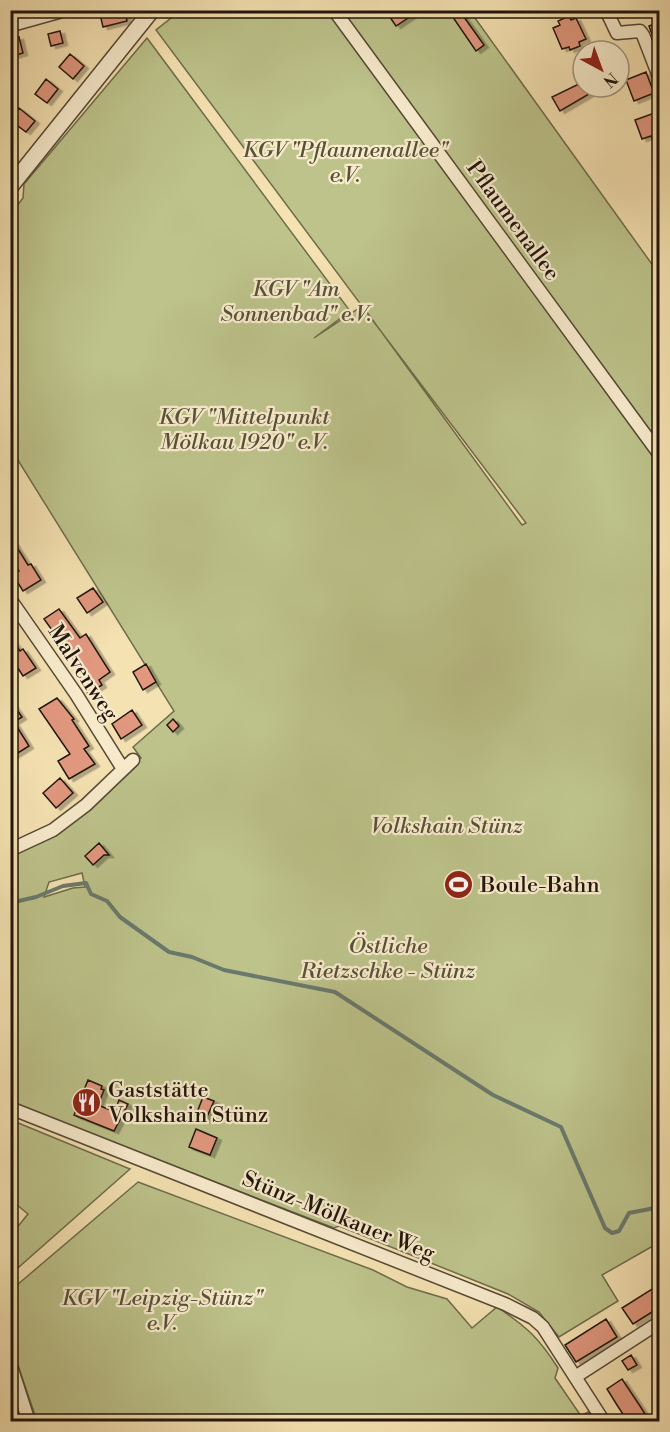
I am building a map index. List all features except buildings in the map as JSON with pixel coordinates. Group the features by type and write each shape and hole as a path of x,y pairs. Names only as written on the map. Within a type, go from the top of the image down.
{"street":[{"path":"10,24 60,10"},
{"path":"10,187 152,10"},
{"name":"Pflaumenallee","path":"334,10 660,455"},
{"path":"606,10 617,33 636,31 643,35 660,79"},
{"name":"Malvenweg","path":"10,599 128,765 86,805 53,830 10,850"},
{"name":"Stünz-Mölkauer Weg","path":"10,1108 505,1304 533,1318 543,1327 604,1422"},
{"path":"575,1377 660,1322"},
{"path":"10,1363 29,1422"}],"green space":[{"path":"618,10 659,10 622,18 618,11"},
{"name":"Östliche Rietzschke - Stünz","path":"180,11 470,11 659,274 660,1242 602,1275 618,1301 559,1337 539,1312 508,1294 339,1226 334,1228 11,1103 11,851 59,831 141,758 133,747 174,711 11,449 11,214 23,198 24,184 147,38 350,311 314,338 362,306 156,30","holes":["383,334 526,523 522,525","82,873 85,887 73,888 44,897 49,882"]},
{"path":"11,1120 130,1169 11,1274 11,1235 28,1214 11,1200"},
{"name":"KGV \"Leipzig-Stünz\" e.V.","path":"138,1182 373,1270 407,1287 447,1299 472,1328 497,1307 524,1327 545,1349 558,1368 555,1378 581,1416 588,1412 594,1421 37,1421 11,1345 10,1291"}],"waterway":[{"path":"10,903 36,897 63,886 86,883 91,894 107,901 120,917 169,952 192,957 224,970 335,992 493,1095 561,1127 605,1228 612,1233 619,1231 629,1213 660,1207"}],"place":[{"name":"Boule-Bahn","path":"459,884"},
{"name":"Gaststätte Volkshain Stünz","path":"87,1102"}],"park label":[{"name":"KGV \"Pflaumenallee\" e.V.","path":"345,162"},
{"name":"KGV \"Am Sonnenbad\" e.V.","path":"296,300"},
{"name":"KGV \"Mittelpunkt Mölkau 1920\" e.V.","path":"244,428"},
{"name":"Volkshain Stünz","path":"447,825"}]}
